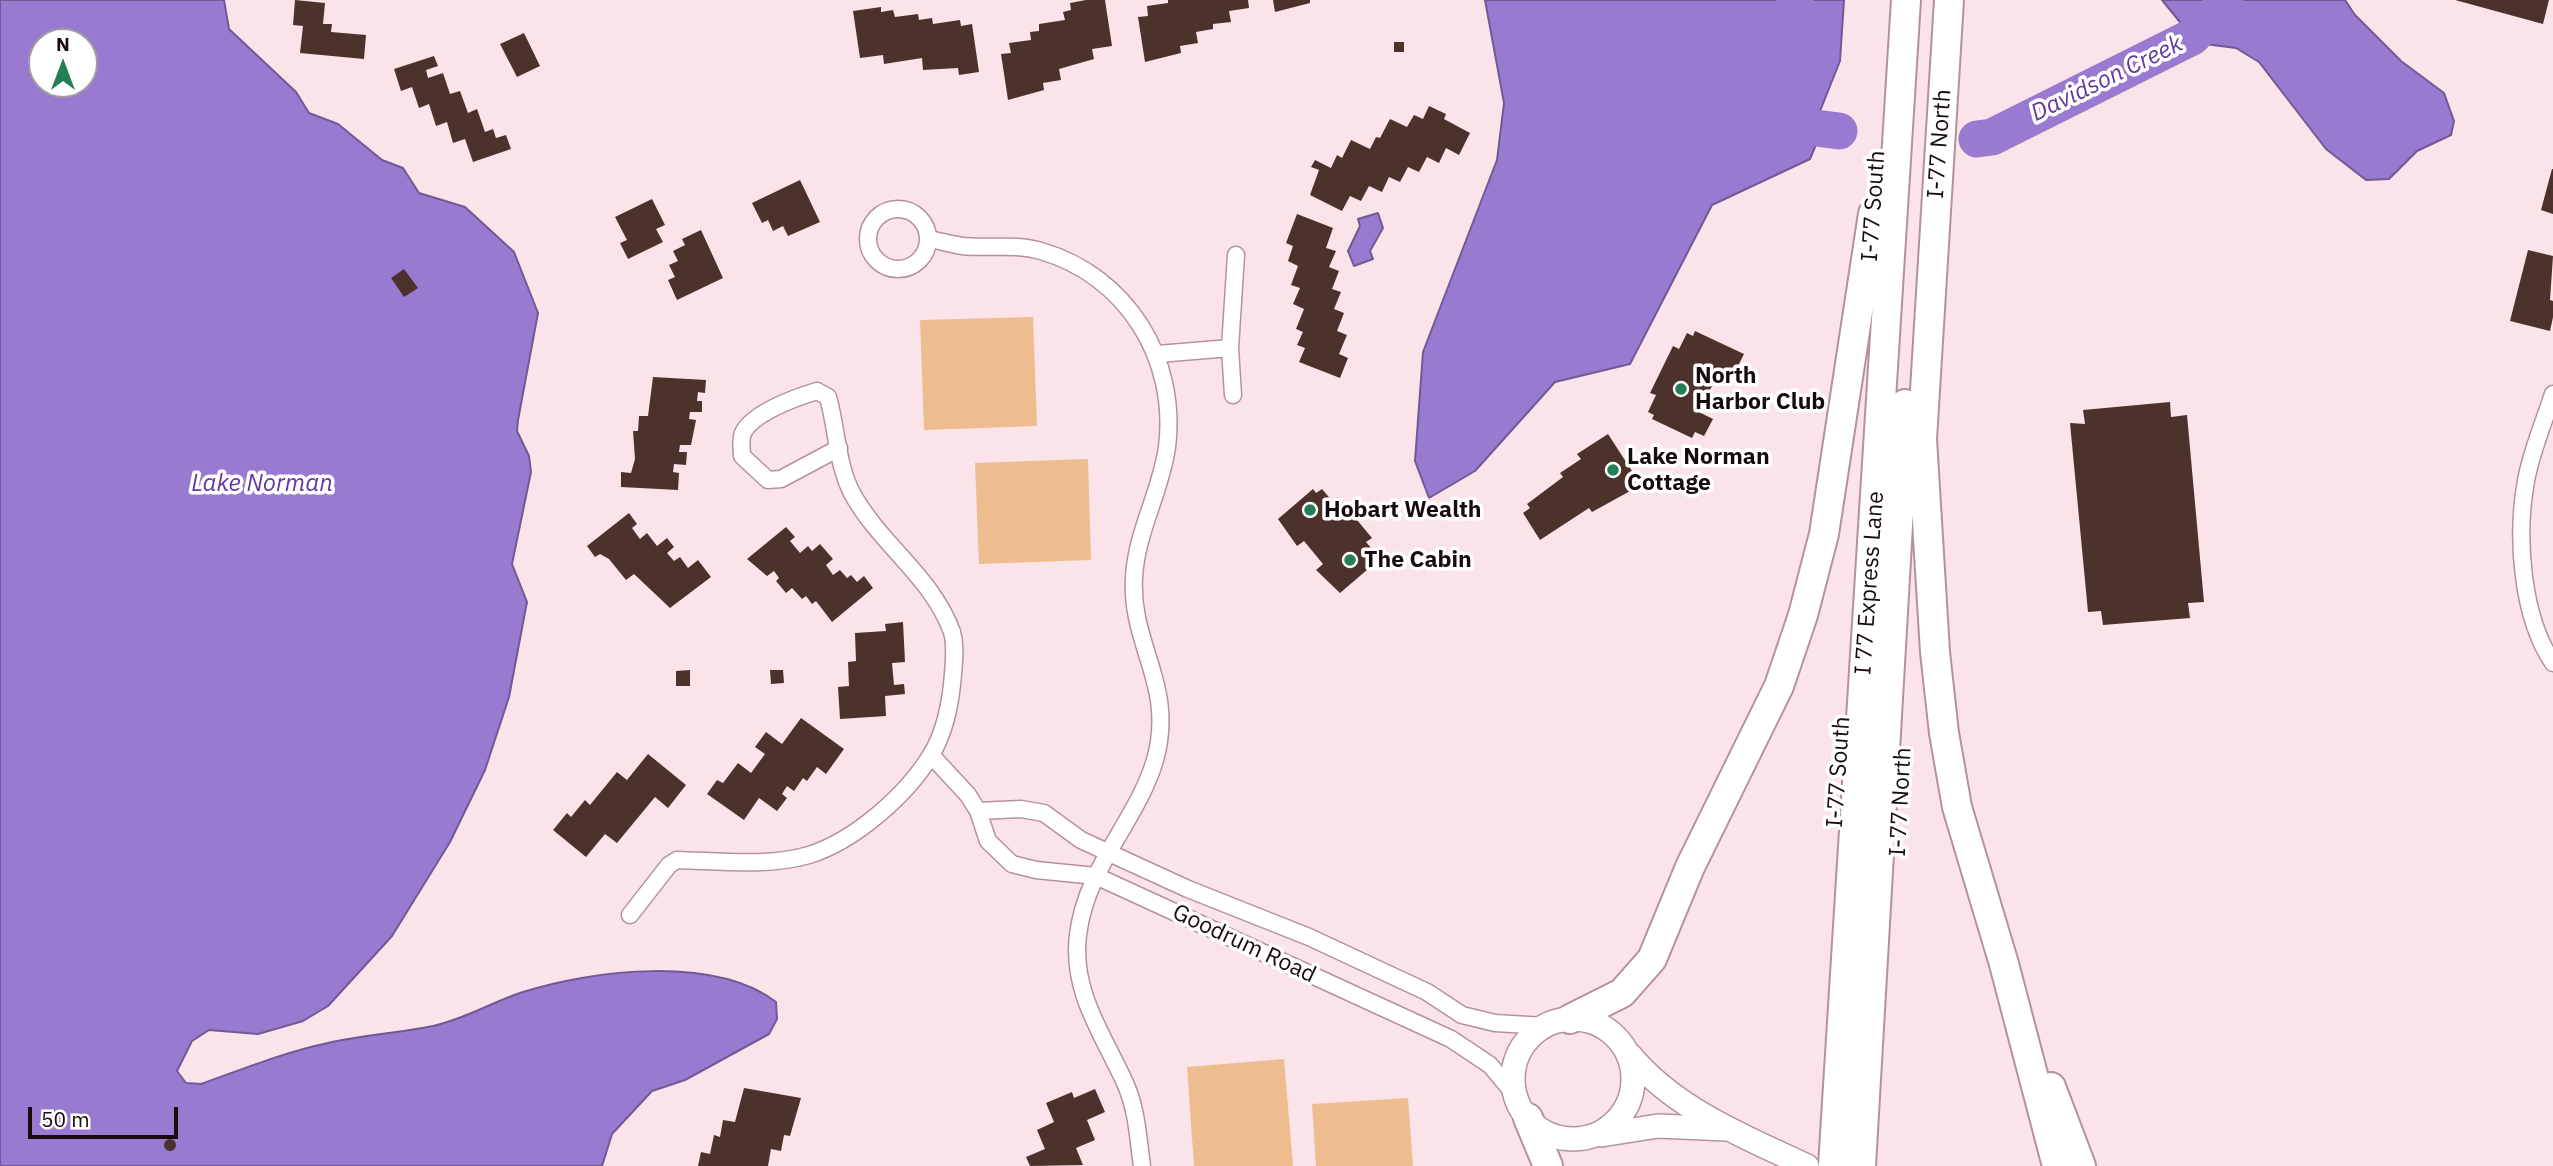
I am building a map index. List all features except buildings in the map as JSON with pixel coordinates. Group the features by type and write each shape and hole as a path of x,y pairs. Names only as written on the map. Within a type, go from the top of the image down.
{"highway":[{"name":"I-77 South","path":"1814,1166 1886,0"},
{"name":"I 77 Express Lane","path":"1833,1166 1906,0"},
{"name":"I 77 Express Lane","path":"1861,1166 1929,0"},
{"name":"I-77 North","path":"1880,1166 1949,0"},
{"path":"1558,1023 1622,993 1652,959 1690,867 1779,686 1803,615 1824,534 1873,214"},
{"path":"1922,439 1935,652 1950,770 1967,844 2004,964 2057,1166"},
{"path":"2004,964 2081,1166"},
{"path":"1522,1107 1548,1166"}],"main road":[{"path":"1727,1129 1645,1127 1590,1137 1563,1138 1538,1128 1522,1107 1513,1082 1518,1056 1534,1034 1558,1023 1584,1020 1609,1030 1657,1085 1727,1129 1807,1166"},
{"path":"1590,1137 1613,1124 1629,1102 1634,1076 1626,1050"}],"street":[{"path":"929,239 964,246 1020,246 1063,260 1093,276 1118,297 1142,325 1158,354 1168,403 1167,448 1161,477 1138,543 1133,582 1138,626 1160,691 1161,726 1155,760 1107,851 1096,876 1078,934 1080,985 1089,1013 1126,1085 1135,1111 1142,1166"},
{"path":"1233,395 1230,348 1236,255"},
{"path":"1158,354 1230,348"},
{"path":"630,915 669,865 677,860 760,861 808,855 853,836 899,794 931,755 944,724 952,687 955,649 952,634 936,598 890,545 853,494 828,397 817,391 797,397 754,419 744,430 741,440 742,456 768,480 781,479 839,448"},
{"path":"2553,394 2526,480 2520,551 2531,610 2553,663"},
{"name":"Goodrum Road","path":"931,755 958,783 978,811 988,841 1012,864 1036,870 1096,876 1451,1039 1490,1065 1522,1107"},
{"name":"Goodrum Road","path":"978,811 1021,809 1044,813 1081,839 1188,889 1309,937 1427,992 1462,1015 1495,1023 1558,1023"}],"shaded area":[{"path":"1033,317 1037,426 924,430 920,320"},
{"path":"1088,459 1091,560 979,564 975,463"},
{"path":"1284,1059 1293,1166 1194,1166 1187,1067"},
{"path":"1408,1098 1413,1166 1316,1166 1312,1104"}],"water":[{"name":"Lake Norman","path":"0,0 224,0 229,29 296,92 309,113 338,124 382,160 403,168 419,193 465,207 514,252 538,313 517,431 529,456 531,472 512,564 527,602 509,697 485,770 450,842 392,936 328,1006 303,1021 258,1034 209,1030 192,1041 177,1071 186,1083 201,1084 312,1047 433,1026 523,992 551,984 617,973 687,972 720,978 750,987 776,1002 777,1019 769,1034 685,1080 652,1091 612,1134 602,1166 0,1166"},
{"path":"1485,0 1844,0 1840,61 1820,111 1822,130 1810,159 1712,205 1630,364 1555,382 1475,471 1429,498 1415,461 1423,352 1497,160 1504,103"},
{"path":"2162,0 2345,0 2355,15 2401,61 2444,93 2454,121 2451,135 2417,151 2389,179 2366,180 2326,149 2259,62 2236,48 2197,43"},
{"path":"1378,213 1383,228 1370,251 1373,259 1354,266 1348,251 1360,226 1358,219"}],"waterway":[{"name":"Davidson Creek","path":"1795,0 1798,115 1808,127 1839,131"},
{"name":"Davidson Creek","path":"1977,139 1992,137 2192,37 2222,7 2225,0"}],"place":[{"name":"North Harbor Club","path":"1681,389"},
{"name":"Lake Norman Cottage","path":"1613,470"},
{"name":"Hobart Wealth","path":"1310,510"},
{"name":"The Cabin","path":"1350,560"}]}
